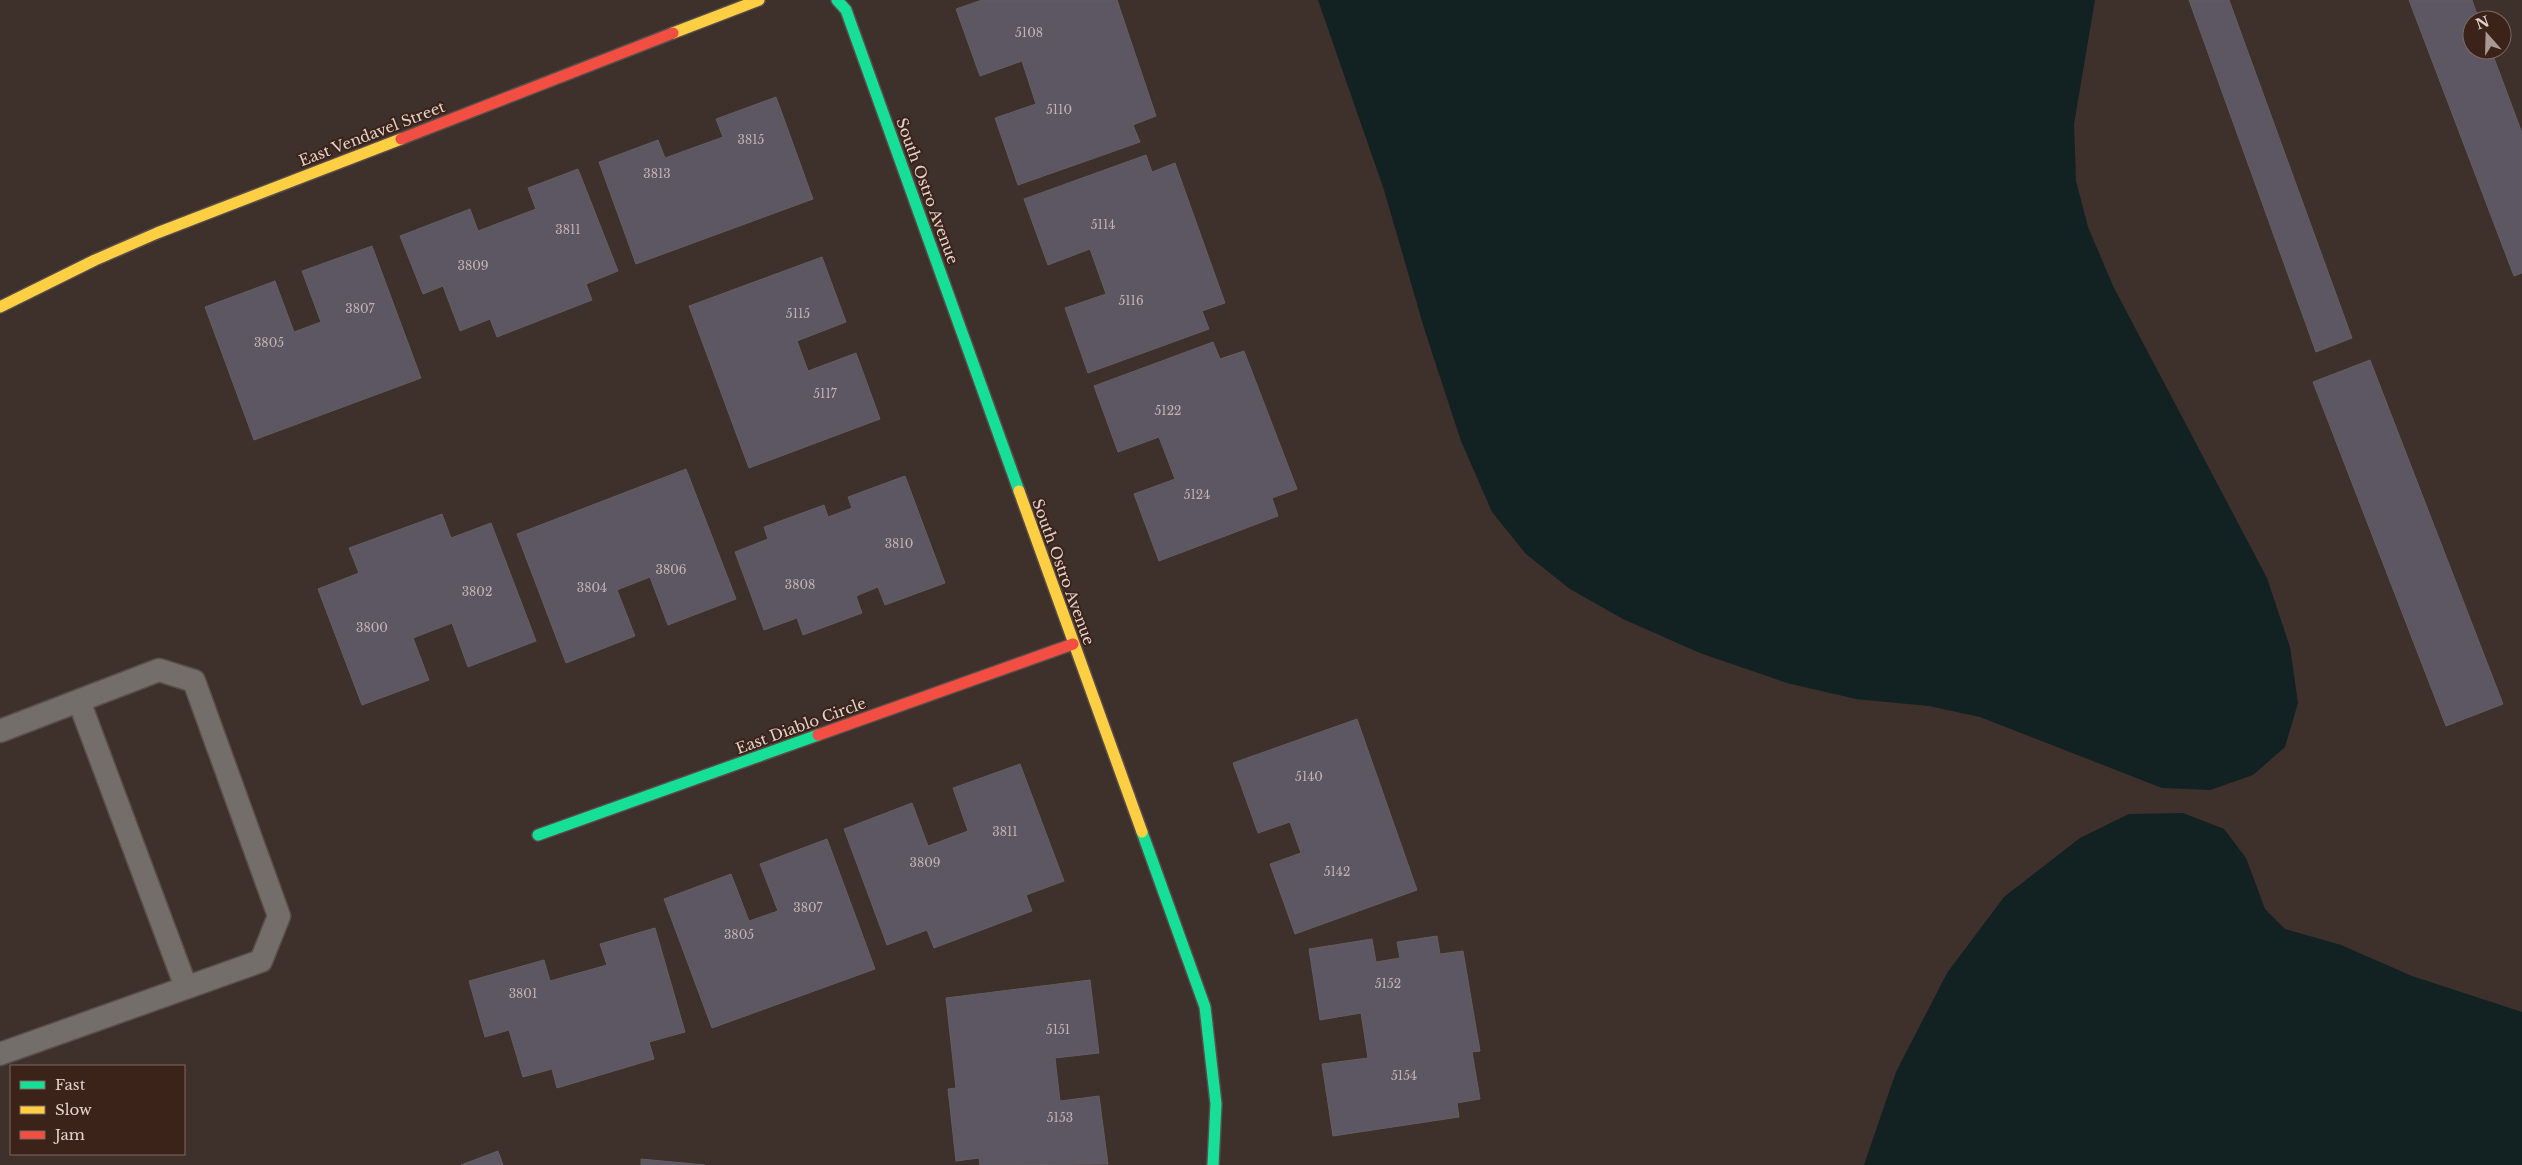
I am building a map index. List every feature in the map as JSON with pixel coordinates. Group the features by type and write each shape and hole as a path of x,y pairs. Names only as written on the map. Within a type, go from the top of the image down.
{"street":[{"name":"East Vendavel Street","path":"0,307 95,260 156,233 759,0"},
{"name":"South Ostro Avenue","path":"837,0 846,10 1205,1007 1216,1104 1213,1165"},
{"name":"East Diablo Circle","path":"538,835 1073,644"}],"lane":[{"path":"0,731 160,670 194,681 279,916 262,961 0,1054"},
{"path":"79,701 186,987"}],"shaded area":[{"path":"1318,0 2095,0 2074,124 2076,181 2088,227 2113,286 2267,578 2290,647 2298,703 2285,747 2253,775 2210,790 2162,788 1980,717 1929,706 1856,699 1787,683 1700,653 1623,619 1570,589 1526,554 1492,512 1461,441 1424,328 1384,190"},
{"path":"2183,813 2224,829 2246,858 2265,909 2285,929 2341,945 2412,976 2522,1012 2522,1165 1864,1165 1896,1072 1947,973 2004,897 2080,838 2129,814"}],"building":[{"path":"982,0 1117,0 1156,116 1133,125 1140,142 1018,185 995,118 1036,104 1022,61 980,76 956,9"},
{"path":"2189,0 2229,0 2352,338 2316,352"},
{"path":"2409,0 2472,0 2476,10 2462,10 2462,60 2495,60 2522,133 2522,273 2514,276"},
{"path":"776,97 813,199 636,264 599,162 658,140 665,158 723,137 716,119"},
{"path":"1146,155 1152,172 1175,163 1225,303 1202,311 1209,329 1088,373 1065,308 1106,294 1090,249 1048,265 1024,199"},
{"path":"578,169 618,271 586,284 592,300 497,337 490,319 460,331 443,286 423,294 400,236 470,209 478,231 536,209 528,188"},
{"path":"372,246 421,378 254,440 205,307 275,281 294,332 321,322 302,271"},
{"path":"822,257 846,322 797,341 808,371 856,353 880,419 749,468 689,306"},
{"path":"1213,342 1220,359 1244,351 1297,489 1272,498 1278,516 1159,561 1134,494 1175,479 1159,437 1118,452 1094,386"},
{"path":"2370,360 2503,704 2446,726 2313,382"},
{"path":"686,469 736,599 668,625 650,577 617,590 635,636 566,663 517,534"},
{"path":"905,476 945,583 885,605 878,587 856,596 862,613 803,635 797,618 764,630 735,552 768,539 764,527 824,505 828,517 852,508 848,497"},
{"path":"442,514 451,538 491,523 536,641 468,667 452,623 413,638 429,680 362,705 318,589 359,573 349,548"},
{"path":"1357,719 1417,890 1295,934 1270,864 1301,853 1290,822 1258,833 1233,763"},
{"path":"1020,764 1064,881 1026,895 1032,911 934,948 927,930 887,945 844,829 912,803 928,846 968,831 953,788"},
{"path":"827,839 875,969 712,1028 664,899 731,874 749,921 778,911 760,864"},
{"path":"655,928 685,1032 649,1042 654,1059 557,1088 552,1069 523,1077 509,1030 485,1037 469,981 544,960 550,981 607,965 600,944"},
{"path":"1437,936 1440,954 1463,951 1480,1051 1472,1052 1480,1099 1457,1103 1459,1117 1333,1136 1322,1064 1368,1058 1361,1013 1320,1020 1309,949 1372,939 1376,962 1400,958 1397,942"},
{"path":"1090,980 1099,1053 1055,1058 1060,1101 1099,1096 1108,1164 980,1165 979,1158 956,1161 948,1089 956,1088 946,998"},
{"path":"498,1151 503,1165 461,1165"},
{"path":"641,1159 705,1165 641,1165"}],"traffic: fast":[{"path":"837,0 846,10 1019,491"},
{"path":"538,835 818,735"},
{"path":"1142,832 1205,1007 1216,1104 1213,1165"}],"traffic: slow":[{"path":"673,33 759,0"},
{"path":"0,307 95,260 157,233 401,139"},
{"path":"1019,491 1142,832"}],"traffic: jam":[{"path":"401,139 673,33"},
{"path":"818,735 1073,644"}]}
